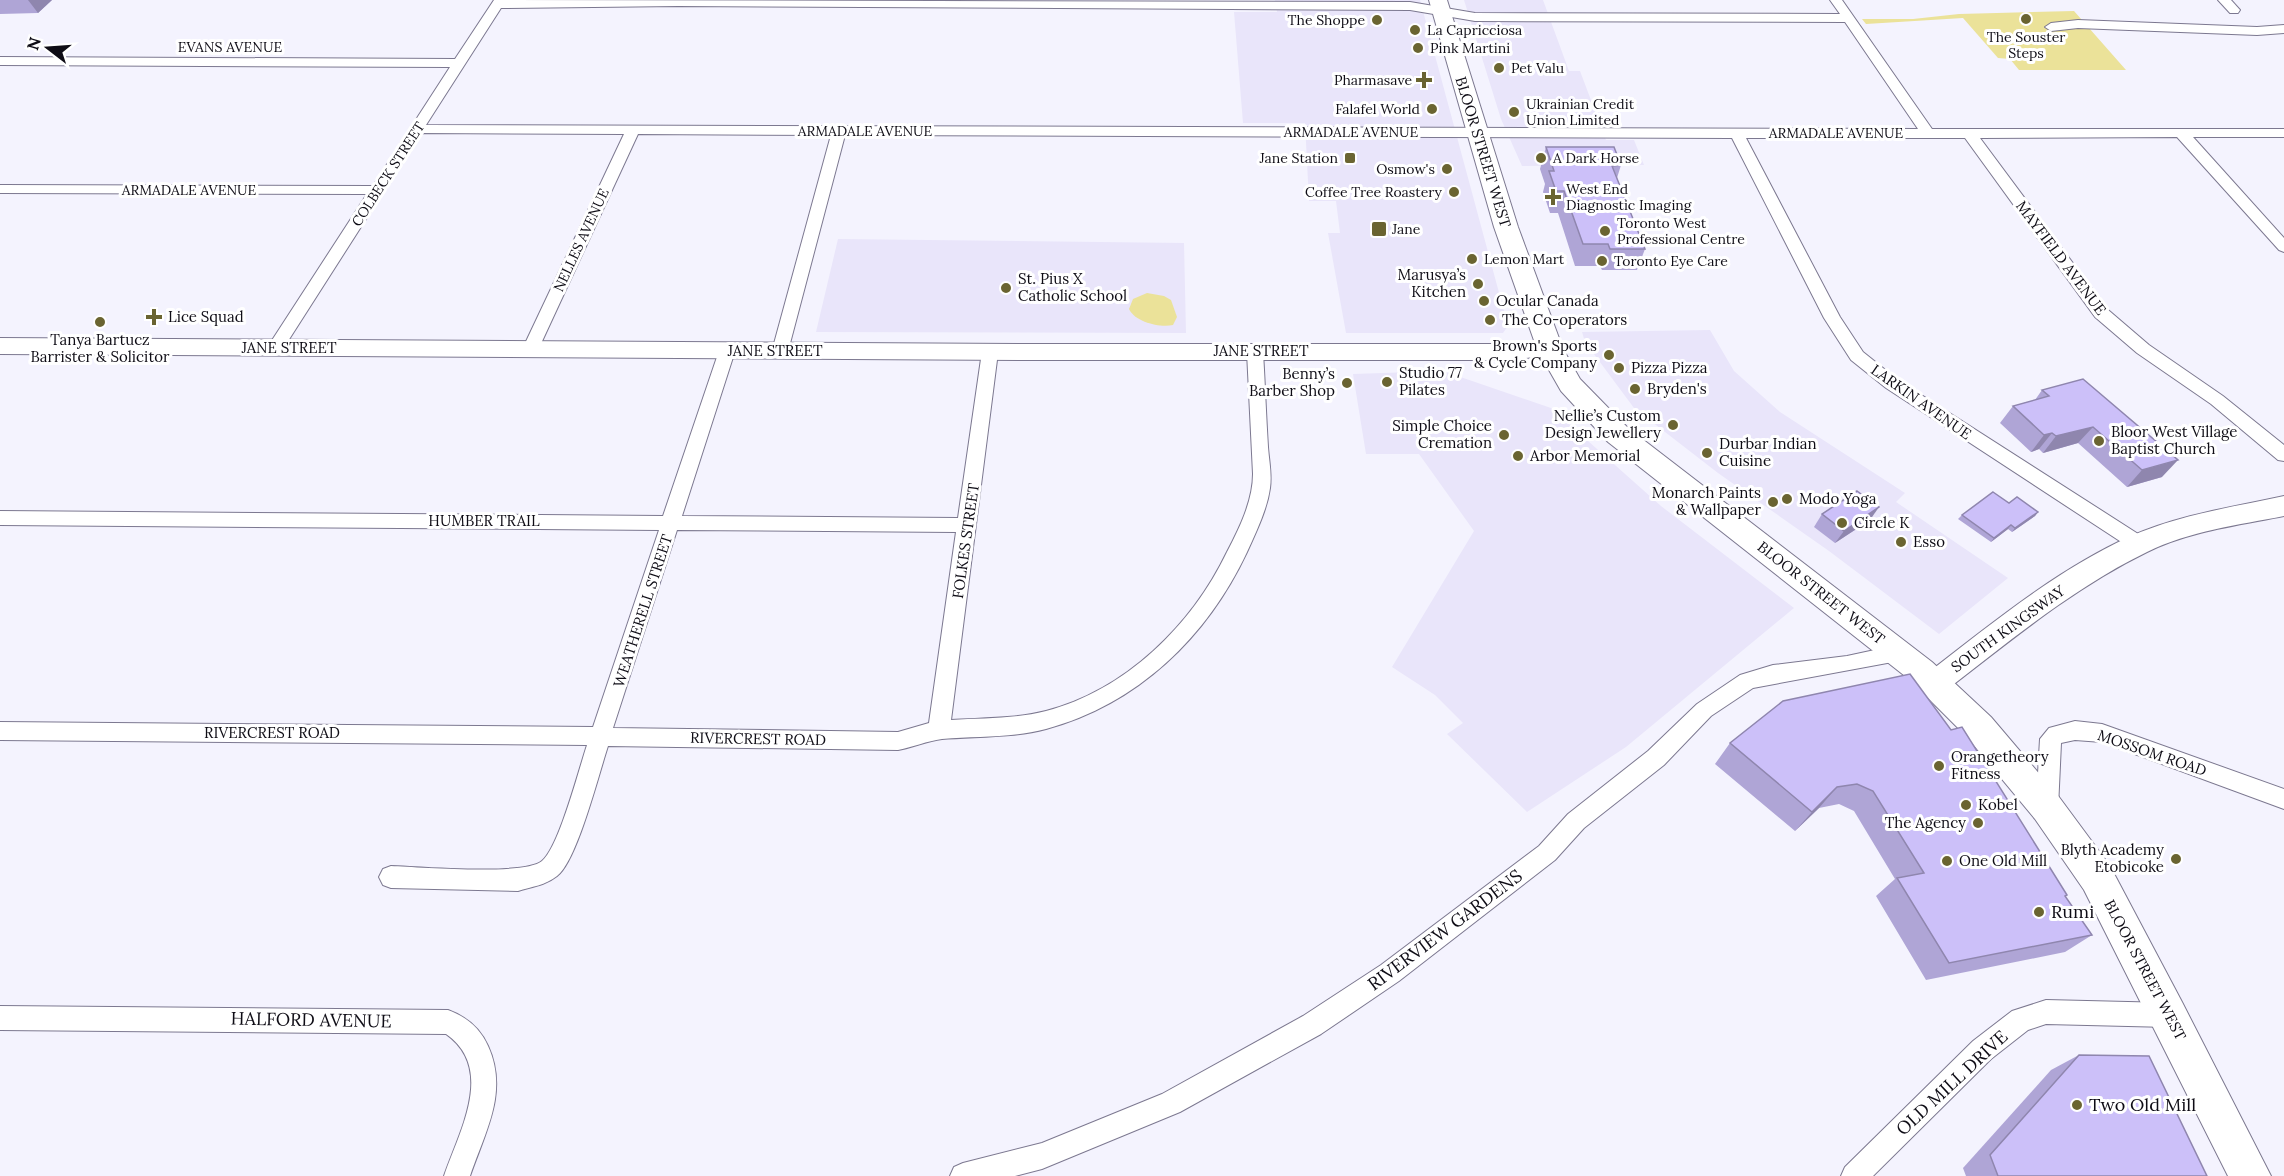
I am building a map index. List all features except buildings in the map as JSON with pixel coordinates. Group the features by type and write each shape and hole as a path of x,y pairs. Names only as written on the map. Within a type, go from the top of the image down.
{"main road":[{"name":"BLOOR STREET WEST","path":"1439,5 1506,227 1550,349 1570,385 1618,435 1898,653 1935,683 1979,727 2047,808 2097,878 2250,1176"},
{"name":"JANE STREET","path":"0,346 990,352 1498,352 1550,349"},
{"name":"SOUTH KINGSWAY","path":"1935,683 2053,593 2139,544 2187,527 2284,506"}],"street":[{"path":"1836,0 1927,132"},
{"path":"2224,0 2234,9"},
{"path":"499,2 1439,5 1468,17 1647,11 1848,18"},
{"name":"COLBECK STREET","path":"274,348 499,2"},
{"path":"2051,27 2078,24 2257,31 2284,29"},
{"name":"EVANS AVENUE","path":"0,61 460,63"},
{"name":"ARMADALE AVENUE","path":"417,129 1737,134 2284,133"},
{"name":"NELLES AVENUE","path":"530,350 632,131"},
{"path":"780,351 839,132"},
{"name":"MAYFIELD AVENUE","path":"1969,133 2101,313 2143,349 2178,371 2234,413 2284,455"},
{"path":"2181,133 2284,247"},
{"name":"LARKIN AVENUE","path":"1737,134 1832,318 1857,356 1892,384 2139,544"},
{"name":"ARMADALE AVENUE","path":"0,189 377,190"},
{"name":"WEATHERELL STREET","path":"391,877 518,880 538,875 551,868 564,846 602,737 727,351"},
{"name":"FOLKES STREET","path":"939,730 990,352"},
{"name":"RIVERCREST ROAD","path":"0,731 564,734 602,737 898,741 939,730 985,730 1026,725 1059,716 1091,704 1122,688 1146,671 1205,608 1235,557 1258,501 1262,478 1255,352"},
{"name":"HUMBER TRAIL","path":"0,518 968,525"},
{"name":"RIVERVIEW GARDENS","path":"963,1176 1042,1156 1171,1103 1312,1025 1390,973 1547,853 1576,821 1656,758 1704,710 1747,681 1773,674 1847,664 1898,653"},
{"name":"MOSSOM ROAD","path":"2047,808 2051,739 2060,732 2074,730 2102,733 2284,800"},
{"name":"OLD MILL DRIVE","path":"1854,1176 1982,1050 2022,1020 2046,1012 2169,1015"},
{"name":"HALFORD AVENUE","path":"0,1018 448,1022 460,1027 471,1039 483,1068 485,1088 457,1176"}],"shaded area":[{"path":"1275,0 1420,0 1508,326 1503,333 1346,333 1328,233 1340,233 1336,201 1309,201 1305,123 1243,123 1234,12 1277,12"},
{"path":"1464,0 1543,0 1569,71 1580,71 1606,140 1634,140 1644,165 1522,166 1501,119"},
{"path":"2074,11 2126,70 2019,70 2010,59 1998,58 1963,18 1866,24 1862,19 1913,19 1959,14"},
{"name":"St. Pius X Catholic School","path":"838,239 1184,243 1186,333 816,332"},
{"path":"1147,293 1164,296 1171,300 1177,317 1173,325 1161,326 1148,323 1132,314 1129,309 1133,299"},
{"path":"1710,330 1734,371 1780,412 1905,493 1896,502 2008,578 1939,634 1829,551 1718,473 1634,408 1585,342 1582,332"},
{"path":"1443,371 1551,408 1661,506 1794,608 1626,747 1527,812 1447,734 1463,723 1435,695 1392,667 1474,531 1419,454 1366,454 1353,374"}],"place":[{"name":"The Souster Steps","path":"2026,19"},
{"name":"The Shoppe","path":"1377,20"},
{"name":"La Capricciosa","path":"1415,30"},
{"name":"Pink Martini","path":"1418,48"},
{"name":"Pet Valu","path":"1499,68"},
{"name":"Pharmasave","path":"1424,80"},
{"name":"Falafel World","path":"1432,109"},
{"name":"Ukrainian Credit Union Limited","path":"1514,112"},
{"name":"Jane Station","path":"1350,158"},
{"name":"A Dark Horse","path":"1541,158"},
{"name":"Osmow's","path":"1447,169"},
{"name":"Coffee Tree Roastery","path":"1454,192"},
{"name":"West End Diagnostic Imaging","path":"1553,197"},
{"name":"Jane","path":"1379,229"},
{"name":"Toronto West Professional Centre","path":"1605,231"},
{"name":"Lemon Mart","path":"1472,259"},
{"name":"Toronto Eye Care","path":"1602,261"},
{"name":"Marusya’s Kitchen","path":"1478,284"},
{"name":"St. Pius X Catholic School","path":"1006,288"},
{"name":"Ocular Canada","path":"1484,301"},
{"name":"Lice Squad","path":"154,317"},
{"name":"The Co-operators","path":"1490,320"},
{"name":"Tanya Bartucz Barrister & Solicitor","path":"100,322"},
{"name":"Brown's Sports & Cycle Company","path":"1609,355"},
{"name":"Pizza Pizza","path":"1619,368"},
{"name":"Studio 77 Pilates","path":"1387,382"},
{"name":"Benny’s Barber Shop","path":"1347,383"},
{"name":"Bryden's","path":"1635,389"},
{"name":"Nellie’s Custom Design Jewellery","path":"1673,425"},
{"name":"Simple Choice Cremation","path":"1504,435"},
{"name":"Bloor West Village Baptist Church","path":"2099,441"},
{"name":"Durbar Indian Cuisine","path":"1707,453"},
{"name":"Arbor Memorial","path":"1518,456"},
{"name":"Modo Yoga","path":"1787,499"},
{"name":"Monarch Paints & Wallpaper","path":"1773,502"},
{"name":"Circle K","path":"1842,523"},
{"name":"Esso","path":"1901,542"},
{"name":"Orangetheory Fitness","path":"1939,766"},
{"name":"Kobel","path":"1966,805"},
{"name":"The Agency","path":"1978,823"},
{"name":"Blyth Academy Etobicoke","path":"2176,859"},
{"name":"One Old Mill","path":"1947,861"},
{"name":"Rumi","path":"2039,912"},
{"name":"Two Old Mill","path":"2077,1105"}]}
